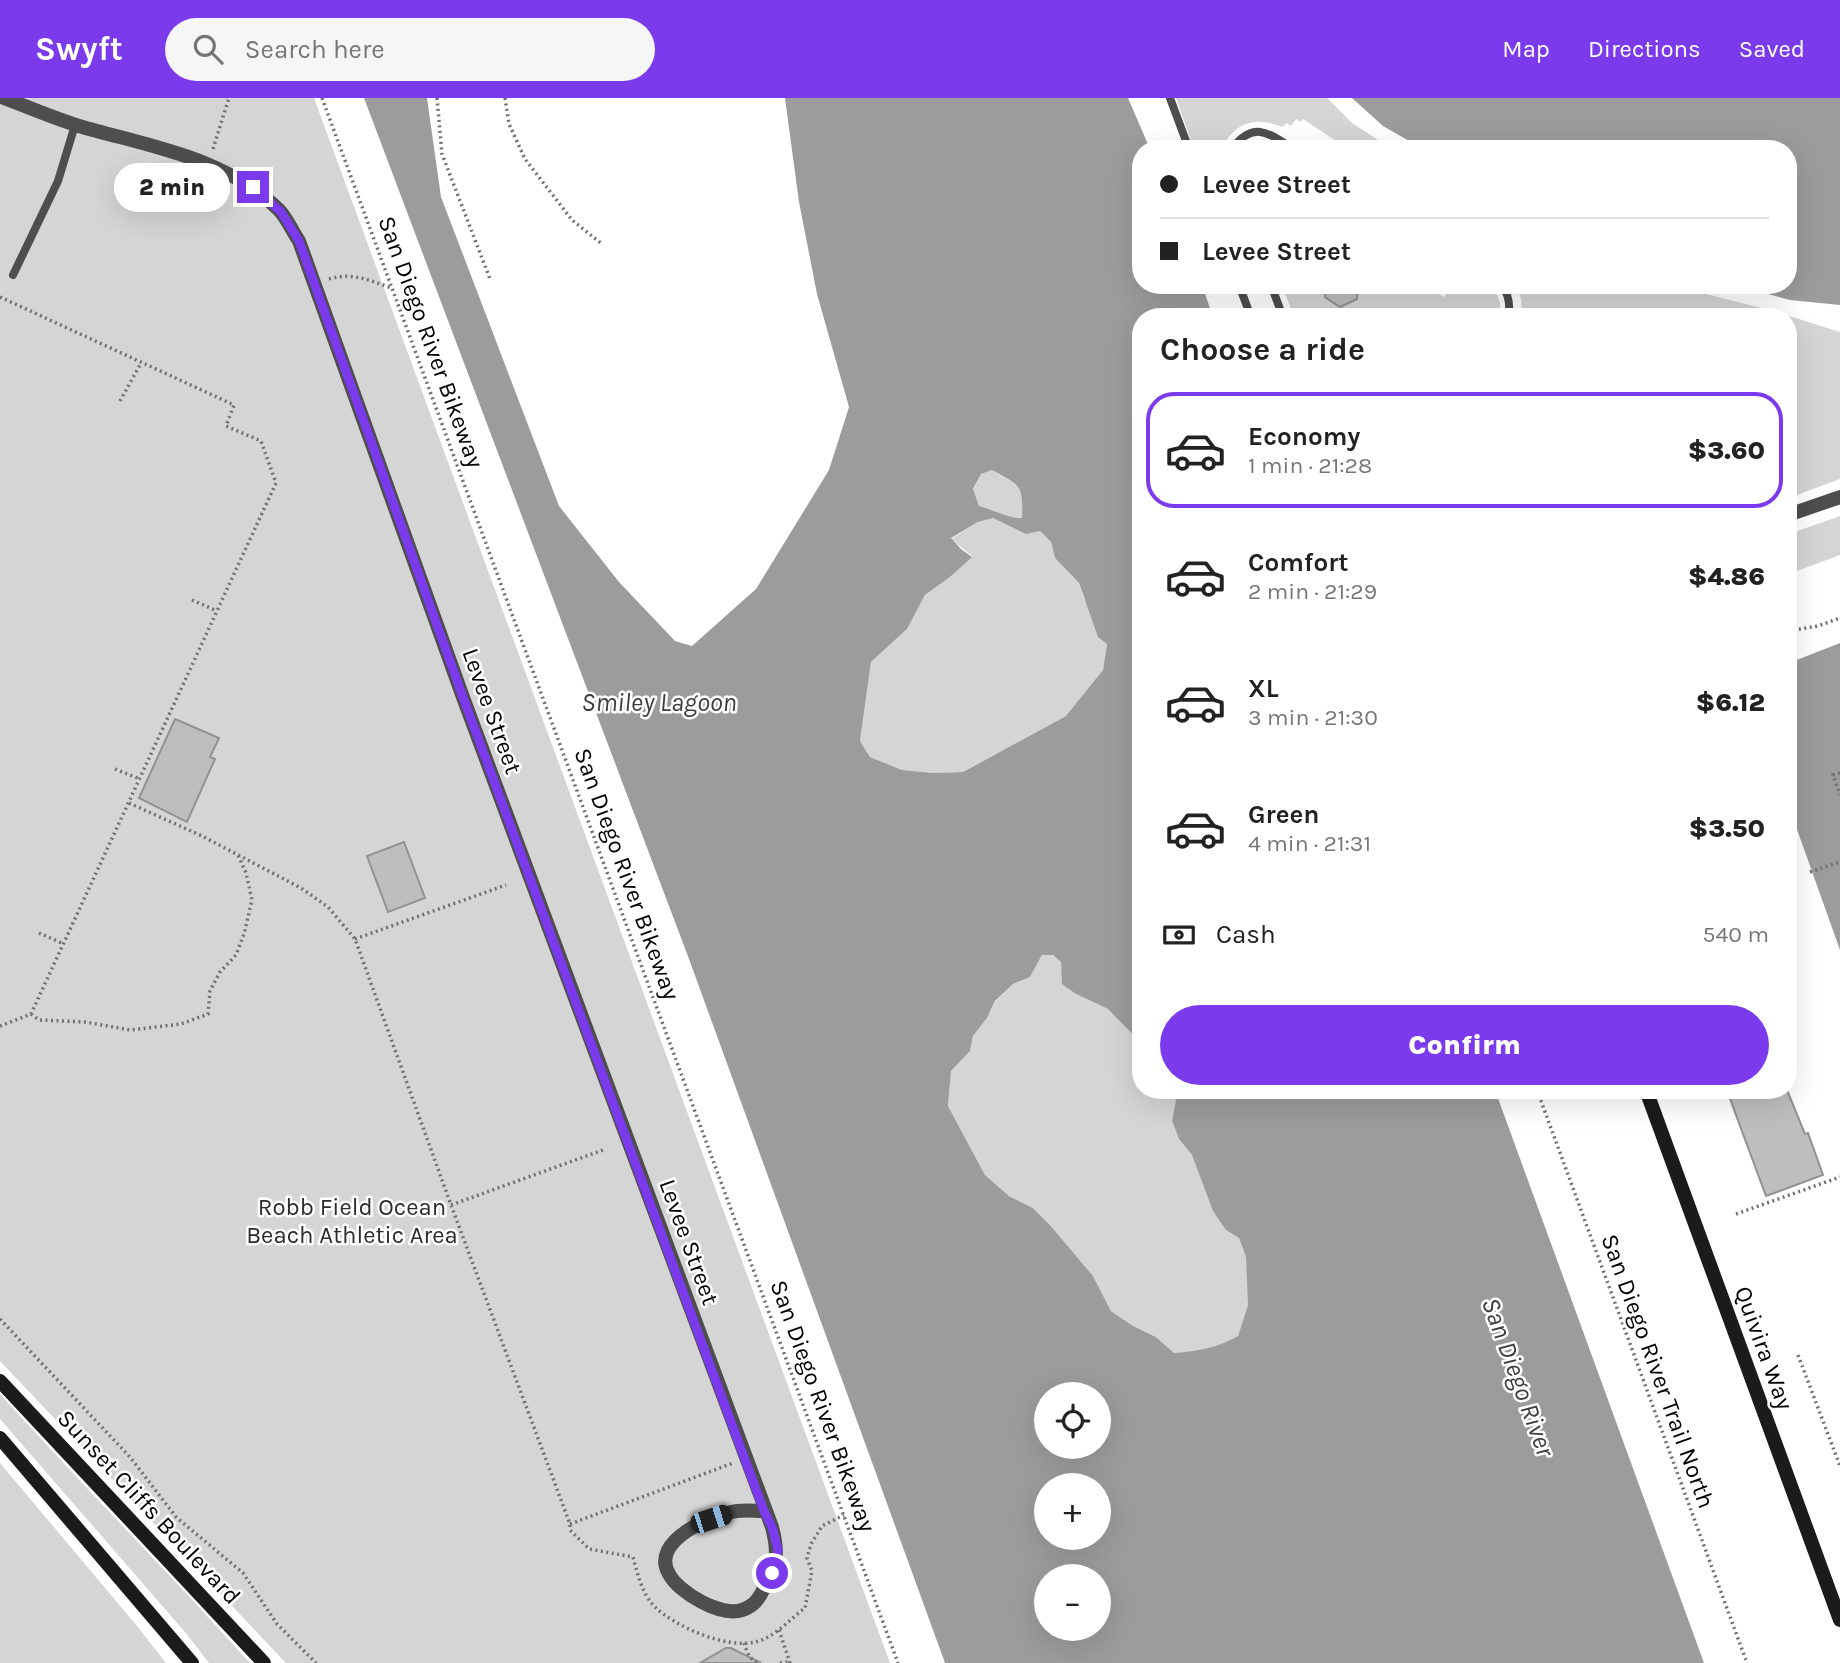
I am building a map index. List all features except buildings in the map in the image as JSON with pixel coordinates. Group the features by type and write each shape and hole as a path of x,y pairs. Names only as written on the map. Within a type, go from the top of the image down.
{"main road":[{"name":"Quivira Way","path":"1649,1099 1840,1620"},
{"name":"Sunset Cliffs Boulevard","path":"0,1381 264,1663"},
{"path":"0,1438 192,1663"}],"street":[{"name":"Levee Street","path":"4,98 75,125 208,165 253,187 281,212 299,241 464,700 772,1527 778,1550 772,1573 755,1604 740,1611 727,1611 709,1605 681,1589 667,1573 666,1559 670,1544 690,1527 736,1511 764,1511"},
{"path":"1797,512 1840,497"}],"lane":[{"path":"1170,98 1186,140"},
{"path":"13,275 58,181 75,125"},
{"path":"1238,140 1250,132 1266,132 1279,140"}],"path":[{"path":"208,165 229,98"},
{"name":"San Diego River Bikeway","path":"322,98 898,1663"},
{"path":"436,98 442,154 490,279"},
{"path":"505,98 509,124 525,159 572,220 601,244"},
{"path":"314,283 350,276 364,277 391,288"},
{"path":"0,297 233,405 226,426 261,441 276,483 31,1014 0,1026"},
{"path":"120,401 141,363"},
{"path":"192,600 217,611"},
{"path":"1797,630 1840,618"},
{"path":"115,769 140,779"},
{"path":"1840,773 1833,775 1840,795"},
{"path":"129,803 302,888 328,907 355,939 570,1530 589,1549 633,1558 645,1593 656,1607 707,1638 756,1642 805,1608 812,1572 807,1558 811,1544 822,1526 845,1515"},
{"path":"31,1014 39,1020 85,1022 130,1030 181,1024 208,1014 210,990 220,972 236,955 252,900 246,873 238,855"},
{"path":"1810,873 1840,862"},
{"path":"355,939 506,885"},
{"path":"39,933 64,944"},
{"name":"San Diego River Trail North","path":"1539,1099 1748,1663"},
{"path":"451,1205 603,1150"},
{"path":"1736,1214 1840,1177"},
{"path":"0,1319 130,1457 176,1517 243,1573 276,1623 316,1663"},
{"path":"1798,1355 1840,1466"},
{"path":"570,1524 745,1459"},
{"path":"778,1629 785,1643 789,1662 780,1663"},
{"path":"744,1643 749,1656 761,1663"}],"green space":[{"name":"Robb Field Ocean Beach Athletic Area","path":"0,98 314,98 890,1663 286,1663 0,1361"},
{"path":"1176,98 1327,98 1352,123 1378,140 1334,140 1303,119 1301,122 1296,119 1291,126 1287,123 1282,127 1263,122 1247,124 1239,127 1227,140 1191,140"},
{"path":"1285,294 1439,294 1444,297 1446,294 1496,294 1501,308 1291,308"},
{"path":"1519,294 1706,294 1761,308 1522,308"},
{"path":"1797,319 1840,332 1840,479 1797,495"},
{"path":"992,470 1018,488 1022,499 1022,518 979,506 973,490 981,474"},
{"path":"1840,516 1840,555 1797,571 1797,531"},
{"path":"993,518 1026,533 1040,531 1051,542 1055,558 1079,583 1084,599 1107,644 1103,670 1066,716 963,772 902,770 870,757 860,741 871,662 907,629 925,595 950,577 972,556 951,539 978,522"},
{"path":"1042,955 1053,955 1061,962 1076,994 1108,1009 1132,1034 1132,1099 1176,1099 1172,1121 1179,1139 1192,1155 1226,1230 1239,1238 1246,1257 1248,1305 1238,1336 1201,1351 1174,1353 1156,1337 1111,1311 1093,1276 1050,1225 1033,1208 1009,1196 985,1175 948,1106 951,1071 970,1051 973,1036 995,1002 1013,984 1030,977"},
{"path":"0,1394 250,1663 209,1663 0,1419"},
{"path":"0,1463 137,1626 166,1663 0,1663"}],"water":[{"path":"364,98 427,98 441,197 559,506 619,582 675,641 692,646 756,589 829,470 849,407 817,294 799,202 785,98 1128,98 1146,140 1132,140 1132,294 1205,294 1210,308 1132,308 1132,1034 1108,1009 1076,994 1062,984 1061,962 1053,955 1042,955 1030,977 1013,984 995,1001 987,1018 973,1036 970,1051 951,1071 948,1106 985,1175 1009,1196 1033,1208 1050,1225 1093,1276 1111,1311 1156,1337 1174,1353 1207,1348 1238,1336 1248,1305 1246,1257 1239,1238 1226,1230 1213,1211 1192,1155 1179,1139 1172,1121 1176,1099 1498,1099 1704,1663 945,1663 689,959","holes":["992,470 1009,480 1021,493 1022,518 979,506 973,489 981,474","993,518 1026,534 1040,531 1051,542 1055,558 1079,583 1098,637 1107,644 1103,670 1066,716 963,772 902,770 870,757 860,741 871,662 907,629 925,595 972,557 951,538 978,522"]},
{"path":"1352,98 1840,98 1840,305 1790,300 1768,294 1797,294 1797,140 1407,140 1383,126"},
{"path":"1840,643 1840,950 1797,829 1797,660"}],"route":[{"path":"253,187 281,212 299,241 464,700 772,1527 778,1550 772,1573"}],"water label":[{"name":"Smiley Lagoon","path":"659,702"},
{"name":"San Diego River","path":"1518,1377"}]}
